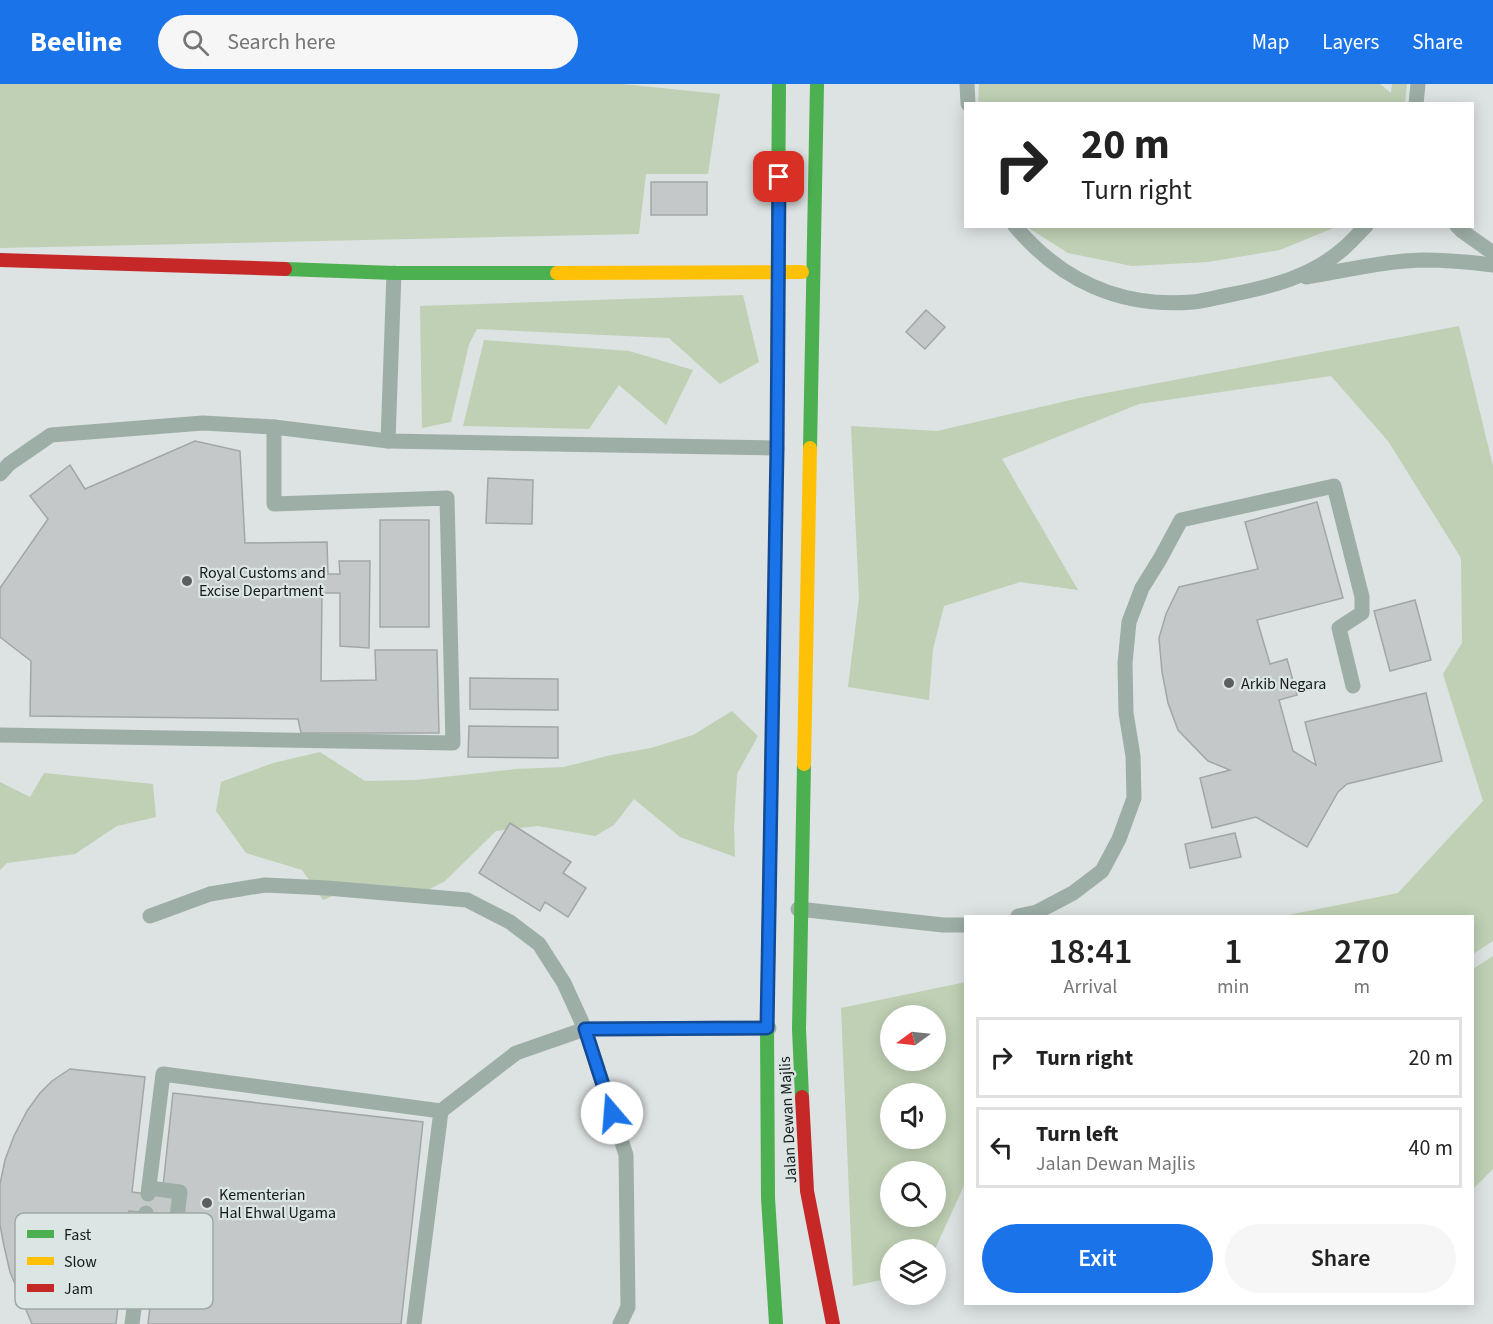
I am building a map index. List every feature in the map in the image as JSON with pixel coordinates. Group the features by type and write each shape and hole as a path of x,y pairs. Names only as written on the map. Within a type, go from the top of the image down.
{"street":[{"name":"Jalan Dewan Majlis","path":"776,1324 768,1198 767,1028 777,448 779,84"},
{"name":"Jalan Dewan Majlis","path":"817,84 799,1029 807,1191 833,1324"},
{"path":"0,260 393,273 813,272"}],"lane":[{"path":"967,84 968,102"},
{"path":"1416,102 1418,84"},
{"path":"1017,228 1027,241 1054,264 1084,283 1113,295 1152,302 1194,302 1290,280 1375,265 1421,260 1466,261 1493,265"},
{"path":"1290,280 1316,268 1342,250 1364,228"},
{"path":"1459,228 1493,253"},
{"path":"388,441 393,273"},
{"path":"0,474 9,464 51,435 203,423 274,427 388,441 777,448"},
{"path":"0,735 453,743 447,498 274,504 274,427"},
{"path":"1023,915 1037,912 1073,893 1102,871 1119,839 1134,798 1133,756 1125,693 1125,663 1130,622 1142,588 1181,520 1334,486 1362,597 1362,613 1339,628 1353,686"},
{"path":"150,916 210,894 266,885 327,888 467,900 510,922 539,945 564,983 585,1029 626,1155 628,1307 620,1324"},
{"path":"769,906 942,925 964,925"},
{"path":"414,1324 441,1111 516,1053 585,1029 799,1029"},
{"path":"178,1213 180,1192 149,1191 164,1074 441,1111"},
{"path":"132,1324 134,1309"}],"green space":[{"path":"0,84 622,84 720,94 708,174 646,174 639,234 0,248"},
{"path":"979,84 1380,84 1391,93 1392,84 1407,84 1405,102 978,102"},
{"path":"1029,228 1332,228 1280,250 1208,262 1132,266 1068,253"},
{"path":"743,295 759,362 720,384 669,338 477,329 469,344 451,422 422,428 420,306"},
{"path":"1459,326 1493,466 1493,941 1474,953 1474,915 1288,915 1398,893 1483,801 1443,674 1462,643 1461,558 1388,441 1331,376 1139,404 1002,459 1078,590 1020,582 944,606 933,649 929,700 848,687 859,598 851,426 937,431 1079,398"},
{"path":"484,340 629,351 693,370 666,425 619,385 589,429 463,426"},
{"path":"732,711 758,736 737,774 735,857 680,837 634,799 614,825 595,836 538,826 496,831 445,881 430,889 345,891 323,900 302,870 246,853 216,811 221,782 273,763 320,752 365,781 416,780 516,769 564,767 651,748 693,735"},
{"path":"44,773 153,784 156,817 117,826 75,854 7,863 0,870 0,782 30,797"},
{"path":"1493,956 1493,1169 1474,1188 1474,968"},
{"path":"964,982 964,1185 946,1225 946,1161 880,1161 880,1227 945,1227 940,1239 880,1239 880,1280 853,1286 841,1008"}],"building":[{"path":"651,182 707,182 707,215 651,215"},
{"path":"926,310 945,327 925,349 906,332"},
{"name":"Royal Customs and Excise Department","path":"195,441 240,451 245,543 327,542 328,574 340,574 339,561 370,561 369,648 340,646 340,593 322,593 321,681 376,680 375,650 437,650 439,733 301,733 298,719 30,716 31,661 0,637 0,588 48,519 30,496 70,465 85,489"},
{"path":"488,478 533,480 532,524 486,523"},
{"name":"Arkib Negara","path":"1317,502 1343,598 1257,620 1270,664 1287,659 1297,695 1279,700 1293,751 1316,765 1305,722 1426,693 1442,761 1347,784 1338,792 1307,847 1256,817 1212,828 1200,778 1230,770 1208,761 1178,730 1168,703 1159,638 1166,614 1179,587 1258,569 1245,522"},
{"path":"380,520 429,520 429,627 380,627"},
{"path":"1415,600 1431,660 1390,671 1374,611"},
{"path":"470,678 558,679 558,710 470,709"},
{"path":"469,726 558,727 558,758 468,757"},
{"path":"510,823 571,862 563,873 586,888 568,917 545,902 540,911 479,873"},
{"path":"1235,833 1241,857 1190,868 1185,844"},
{"name":"Kementerian Hal Ehwal Ugama","path":"70,1069 145,1077 132,1192 162,1196 173,1093 423,1122 401,1324 148,1324 150,1309 213,1309 213,1213 129,1211 129,1213 15,1213 15,1284 10,1272 0,1225 0,1184 5,1160 14,1136 27,1111 52,1081"},
{"name":"Kementerian Hal Ehwal Ugama","path":"26,1309 118,1309 116,1324 32,1324"}],"traffic: fast":[{"path":"778,221 779,84"},
{"path":"810,448 817,84"},
{"path":"285,269 394,273 557,273"},
{"path":"772,741 767,1028 768,1198 776,1324"},
{"path":"802,1097 799,1029 804,764"}],"traffic: slow":[{"path":"772,741 778,221"},
{"path":"557,273 802,272"},
{"path":"804,764 810,448"}],"traffic: jam":[{"path":"0,260 285,269"},
{"path":"802,1097 807,1191 833,1324"}],"place":[{"name":"Royal Customs and Excise Department","path":"187,581"},
{"name":"Arkib Negara","path":"1229,683"},
{"name":"Kementerian Hal Ehwal Ugama","path":"207,1203"}],"route":[{"path":"612,1113 585,1029 767,1028 777,448 779,177"}]}
